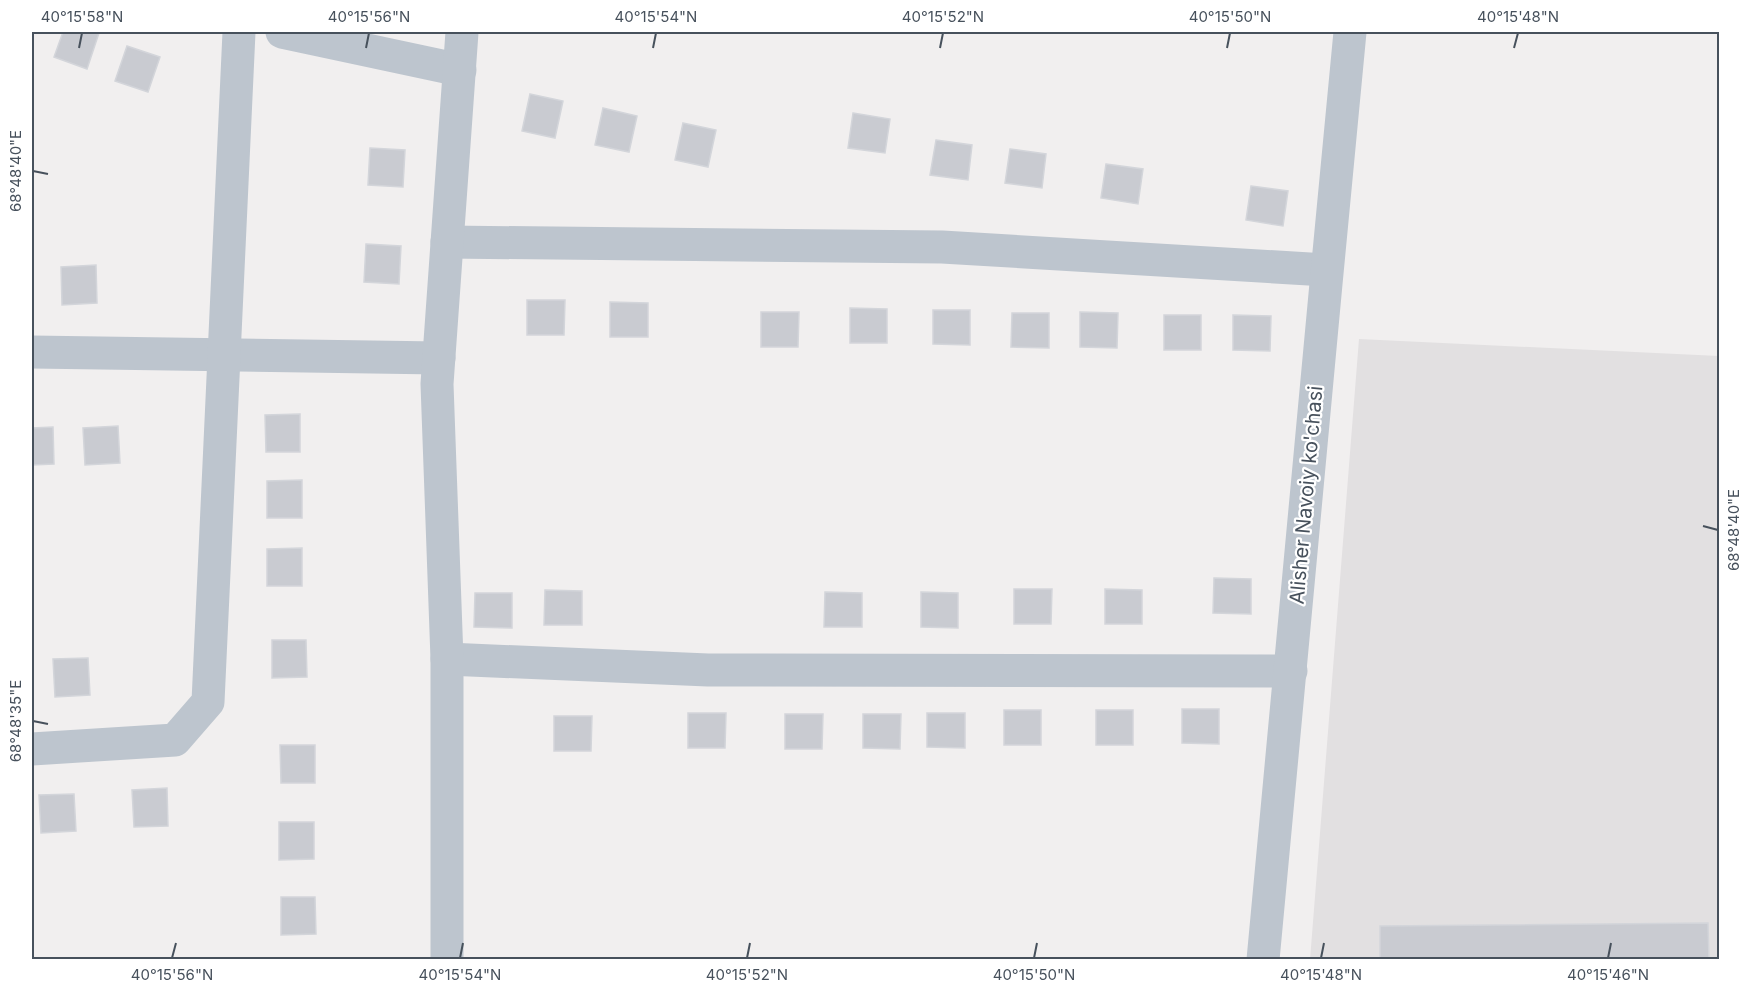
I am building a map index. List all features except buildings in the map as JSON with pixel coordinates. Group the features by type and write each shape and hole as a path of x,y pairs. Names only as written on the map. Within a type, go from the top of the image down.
{"street":[{"path":"32,749 175,740 208,702 239,32"},
{"path":"282,32 460,70"},
{"path":"447,960 447,658 437,384 462,32"},
{"name":"Alisher Navoiy ko'chasi","path":"1263,960 1350,32"},
{"path":"447,242 942,248 1326,270"},
{"path":"32,352 439,358"},
{"path":"447,658 708,670 1291,671"}],"shaded area":[{"path":"1359,339 1719,356 1719,959 1310,960"}]}
